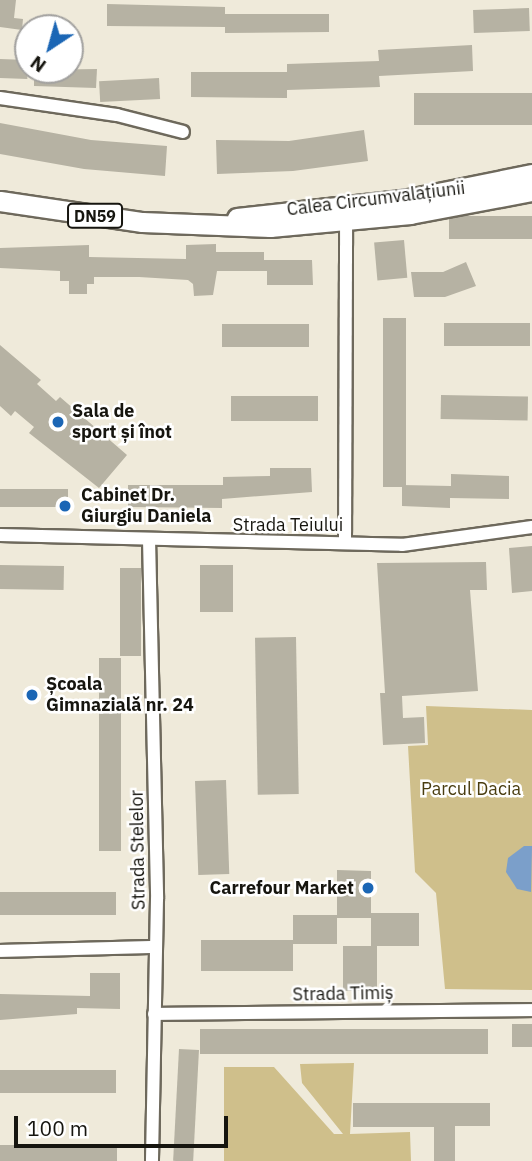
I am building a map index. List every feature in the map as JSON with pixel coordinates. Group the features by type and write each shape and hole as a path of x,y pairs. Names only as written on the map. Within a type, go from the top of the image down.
{"main road":[{"name":"Calea Circumvalațiunii","path":"0,201 142,222 219,222 270,227 346,214 532,174"},
{"name":"Calea Circumvalațiunii","path":"346,214 436,211 532,191"}],"street":[{"path":"0,98 117,115 183,132"},
{"path":"345,541 346,214"},
{"name":"Strada Teiului","path":"0,535 252,544 345,541 402,545 532,527"},
{"name":"Strada Stelelor","path":"149,539 157,899 152,1161"},
{"path":"0,951 154,947"},
{"name":"Strada Timiș","path":"153,1014 532,1010"}],"green space":[{"name":"Parcul Dacia","path":"426,706 532,710 532,990 445,989 436,893 415,872 408,746 428,745"},
{"path":"354,1063 350,1134 410,1132 411,1161 224,1161 224,1067 274,1067 334,1134 343,1134 302,1083 300,1064"}],"water":[{"path":"524,846 532,846 531,892 517,889 506,872 508,858"}],"building":[{"path":"0,0 16,0 14,29 0,27"},
{"path":"107,4 225,7 225,14 329,14 329,32 225,33 225,27 107,26"},
{"path":"529,8 530,31 474,33 473,10"},
{"path":"472,45 473,71 379,76 380,87 287,90 287,98 191,97 191,72 287,72 287,64 379,61 378,50"},
{"path":"0,59 14,59 14,79 0,78"},
{"path":"84,69 97,69 96,88 34,86 84,84"},
{"path":"159,78 160,99 100,102 99,81"},
{"path":"414,93 532,93 532,125 414,125"},
{"path":"0,123 91,140 167,146 165,176 84,169 0,154"},
{"path":"364,130 368,161 293,171 217,174 216,140 289,141"},
{"path":"449,216 532,216 532,239 449,239"},
{"path":"404,240 407,278 377,280 374,243"},
{"path":"216,244 216,252 264,252 264,260 312,260 313,285 267,285 267,271 217,271 213,295 194,296 193,284 188,280 139,277 94,277 94,284 87,284 87,294 69,294 69,281 60,281 60,271 0,268 0,248 89,245 89,257 186,259 186,245"},
{"path":"466,262 476,286 445,297 414,297 411,272 443,272"},
{"path":"383,318 406,318 406,487 383,487"},
{"path":"444,323 530,323 530,346 444,346"},
{"path":"222,324 309,324 309,347 222,347"},
{"name":"Sala de sport și înot","path":"0,345 41,380 37,384 56,401 60,397 127,455 99,488 29,433 34,427 15,411 11,416 0,406"},
{"path":"441,395 528,397 528,421 441,419"},
{"path":"231,396 318,396 318,421 231,421"},
{"path":"270,468 311,468 312,492 222,499 222,508 128,507 128,485 223,485 223,477 270,476"},
{"path":"451,474 509,476 509,499 450,498 450,508 402,506 402,485 451,486"},
{"path":"0,489 68,489 68,507 0,507"},
{"path":"532,546 532,591 512,593 509,548"},
{"path":"486,562 487,590 470,590 478,691 402,696 403,718 424,717 425,743 383,745 380,693 385,693 377,563"},
{"path":"0,565 64,566 64,590 0,589"},
{"path":"200,565 233,565 233,612 200,612"},
{"path":"120,568 141,568 141,656 120,656"},
{"path":"296,637 299,794 258,795 255,638"},
{"path":"99,658 121,658 121,851 99,851"},
{"path":"226,780 229,874 198,875 195,781"},
{"path":"337,870 371,871 371,918 337,918 337,944 293,944 293,915 337,915"},
{"path":"0,892 116,892 116,915 0,915"},
{"path":"371,913 419,913 419,946 371,946"},
{"path":"201,940 293,940 293,971 201,971"},
{"path":"343,946 377,946 377,991 343,991"},
{"path":"90,973 120,973 120,1009 77,1008 77,1014 0,1020 0,994 90,996"},
{"path":"512,1024 532,1024 532,1047 512,1047"},
{"path":"200,1029 488,1029 488,1054 200,1054"},
{"path":"179,1049 199,1050 193,1161 173,1161"},
{"path":"0,1070 116,1070 116,1093 0,1093"},
{"path":"353,1103 490,1103 490,1126 455,1126 455,1161 434,1161 434,1127 353,1127"},
{"path":"0,1145 117,1145 117,1161 0,1161"}],"place":[{"name":"Sala de sport și înot","path":"58,422"},
{"name":"Cabinet Dr. Giurgiu Daniela","path":"65,506"},
{"name":"Școala Gimnazială nr. 24","path":"32,695"},
{"name":"Carrefour Market","path":"368,888"}]}
